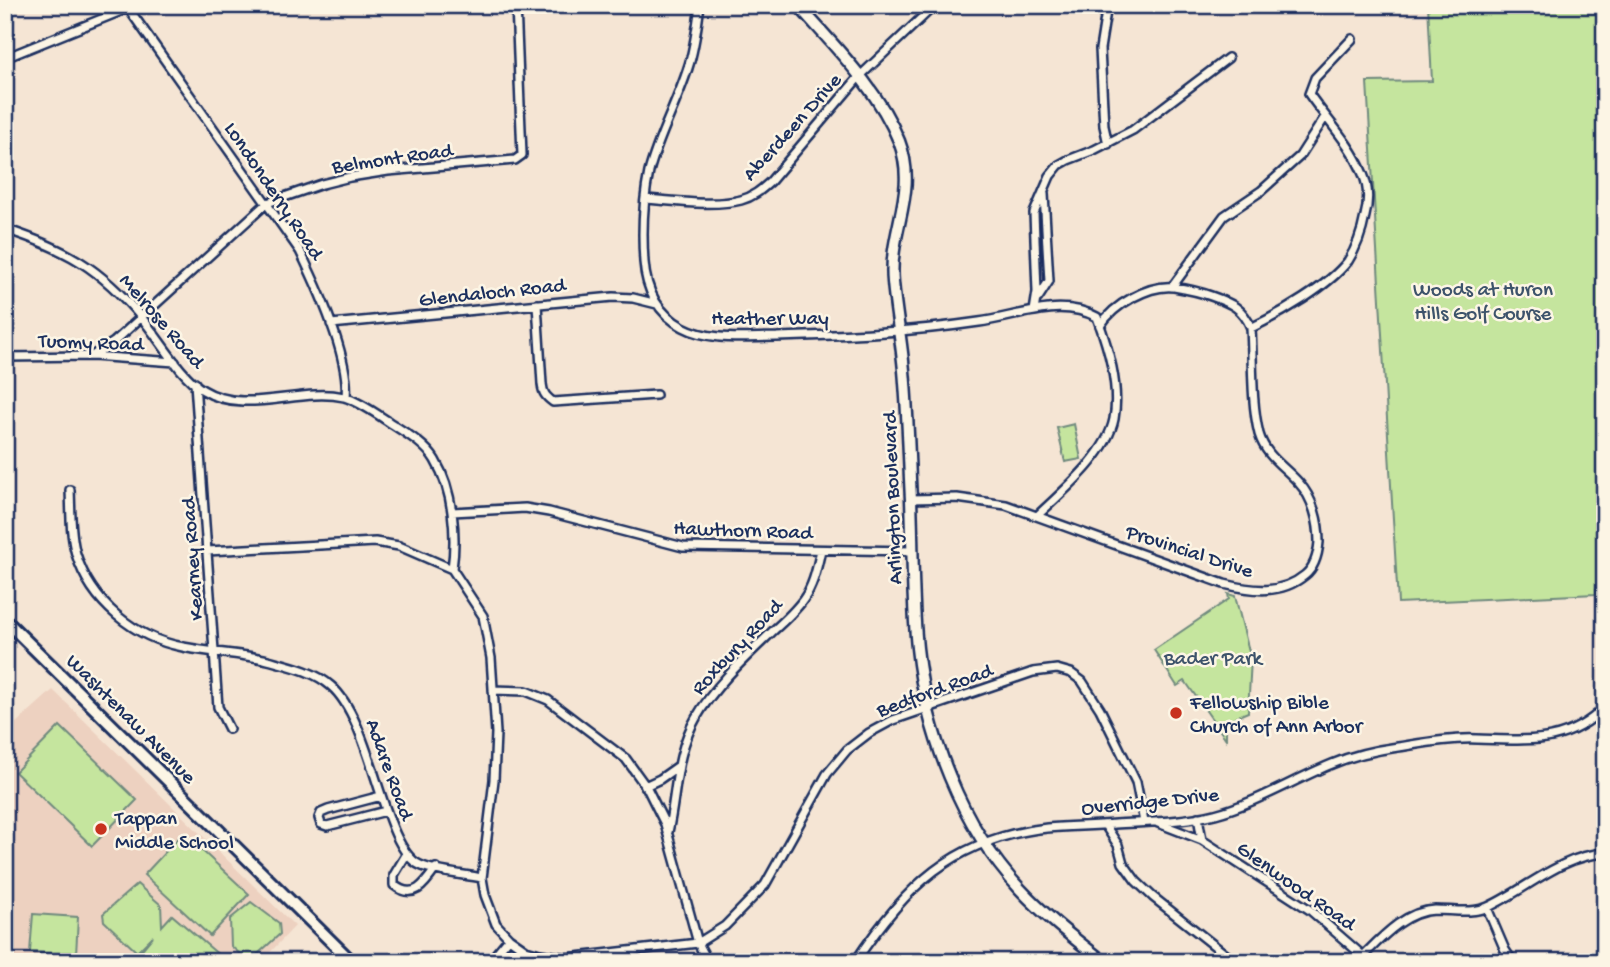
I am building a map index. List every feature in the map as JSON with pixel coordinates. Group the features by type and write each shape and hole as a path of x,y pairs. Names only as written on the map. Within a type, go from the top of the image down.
{"main road":[{"name":"Washtenaw Avenue","path":"5,620 352,962"}],"street":[{"name":"Belmont Road","path":"92,356 114,342 267,203 350,177 388,170 515,160 522,155 516,5"},
{"name":"Heather Way","path":"700,5 688,68 650,171 645,199 646,281 657,304 670,319 684,328 722,337 899,332 1068,307 1097,317 1100,326"},
{"name":"Arlington Boulevard","path":"798,5 859,77 888,118 905,162 906,194 892,263 905,383 917,651 947,772 960,801 1000,866 1032,902 1104,962"},
{"name":"Aberdeen Drive","path":"645,199 725,202 743,200 756,194 770,182 859,77 935,5"},
{"path":"1107,5 1100,49 1104,127 1108,144"},
{"name":"Londonderry Road","path":"130,6 300,251 331,324 347,383 345,397"},
{"path":"5,58 130,6"},
{"path":"1037,516 1079,475 1101,447 1114,420 1112,370 1100,326 1107,315 1137,296 1172,287 1233,304 1245,314 1251,328 1275,316 1320,286 1347,262 1362,230 1368,202 1363,174 1351,149 1310,94 1311,85 1352,39"},
{"path":"1034,311 1037,299 1034,213 1050,176 1059,165 1133,130 1228,58"},
{"path":"1172,287 1224,216 1261,191 1300,156 1325,117"},
{"path":"1037,299 1049,281 1044,190"},
{"name":"Melrose Road","path":"5,229 73,256 97,272 141,317 175,362 202,389 223,399 247,402 270,398 345,397"},
{"name":"Glendaloch Road","path":"331,324 613,297 633,298 657,304"},
{"path":"537,304 543,394 547,398 553,402 656,395"},
{"name":"Provincial Drive","path":"911,499 982,500 1037,516 1224,584 1246,589 1273,590 1292,585 1308,572 1317,557 1318,526 1306,492 1271,457 1259,433 1251,328"},
{"name":"Tuomy Road","path":"5,357 92,356 175,362"},
{"name":"Kearney Road","path":"195,383 218,707 229,729"},
{"path":"345,397 407,434 435,459 452,512 452,569"},
{"name":"Adare Road","path":"70,490 72,533 77,555 92,585 110,609 132,628 156,640 187,648 243,654 285,664 316,676 333,688 354,718 386,811 406,855"},
{"name":"Hawthorn Road","path":"452,512 525,508 683,547 912,551"},
{"path":"207,551 375,542 399,546 452,569 483,616 489,647 496,733 494,780 482,878 488,905 496,924 509,939 526,950 567,960 580,960"},
{"name":"Roxbury Road","path":"668,834 677,767 686,738 707,701 803,599 815,575 821,550"},
{"name":"Bedford Road","path":"580,960 698,943 725,926 765,885 827,774 846,750 893,720 1033,672 1057,669 1071,673 1082,681 1100,709 1136,782 1144,822"},
{"path":"493,690 526,691 548,700 626,759 645,786 668,834 698,943 708,962"},
{"name":"Overridge Drive","path":"855,962 890,911 915,885 951,858 984,843 1045,828 1198,817 1238,807 1334,762 1368,752 1442,741 1528,741 1552,738 1584,725 1605,707"},
{"path":"645,786 677,767"},
{"path":"381,796 328,810 321,813 319,818 321,824 327,826 386,811"},
{"path":"1198,817 1202,840"},
{"name":"Glenwood Road","path":"1156,821 1202,840 1310,910 1367,959"},
{"path":"1105,825 1118,845 1123,863 1136,881 1235,962"},
{"path":"1367,959 1391,929 1416,915 1431,910 1471,911 1487,908 1551,870 1574,860 1605,853"},
{"path":"436,868 418,891 400,890 394,885 394,875 406,855 420,865 436,868 482,878"},
{"path":"1487,908 1513,962"},
{"path":"489,962 509,939"}],"shaded area":[{"name":"Tappan Middle School","path":"53,690 295,926 261,962 5,962 5,733"}],"green space":[{"name":"Woods at Huron Hills Golf Course","path":"1428,5 1605,5 1605,589 1596,590 1596,594 1398,603 1367,82 1432,81"},
{"path":"1074,424 1081,459 1065,462 1057,428"},
{"name":"Bader Park","path":"1228,594 1235,596 1251,659 1248,712 1226,721 1226,739 1185,681 1177,686 1154,650 1229,599"},
{"path":"60,726 137,800 92,846 15,772"},
{"path":"183,833 249,894 210,936 144,875"},
{"path":"137,884 161,905 162,926 172,915 227,962 137,962 134,959 153,936 137,952 104,921 103,914"},
{"path":"251,902 279,923 280,934 249,962 231,946 230,919"},
{"path":"33,914 78,917 76,955 30,952"}],"place":[{"name":"Fellowship Bible Church of Ann Arbor","path":"1176,713"},
{"name":"Tappan Middle School","path":"101,829"}]}
